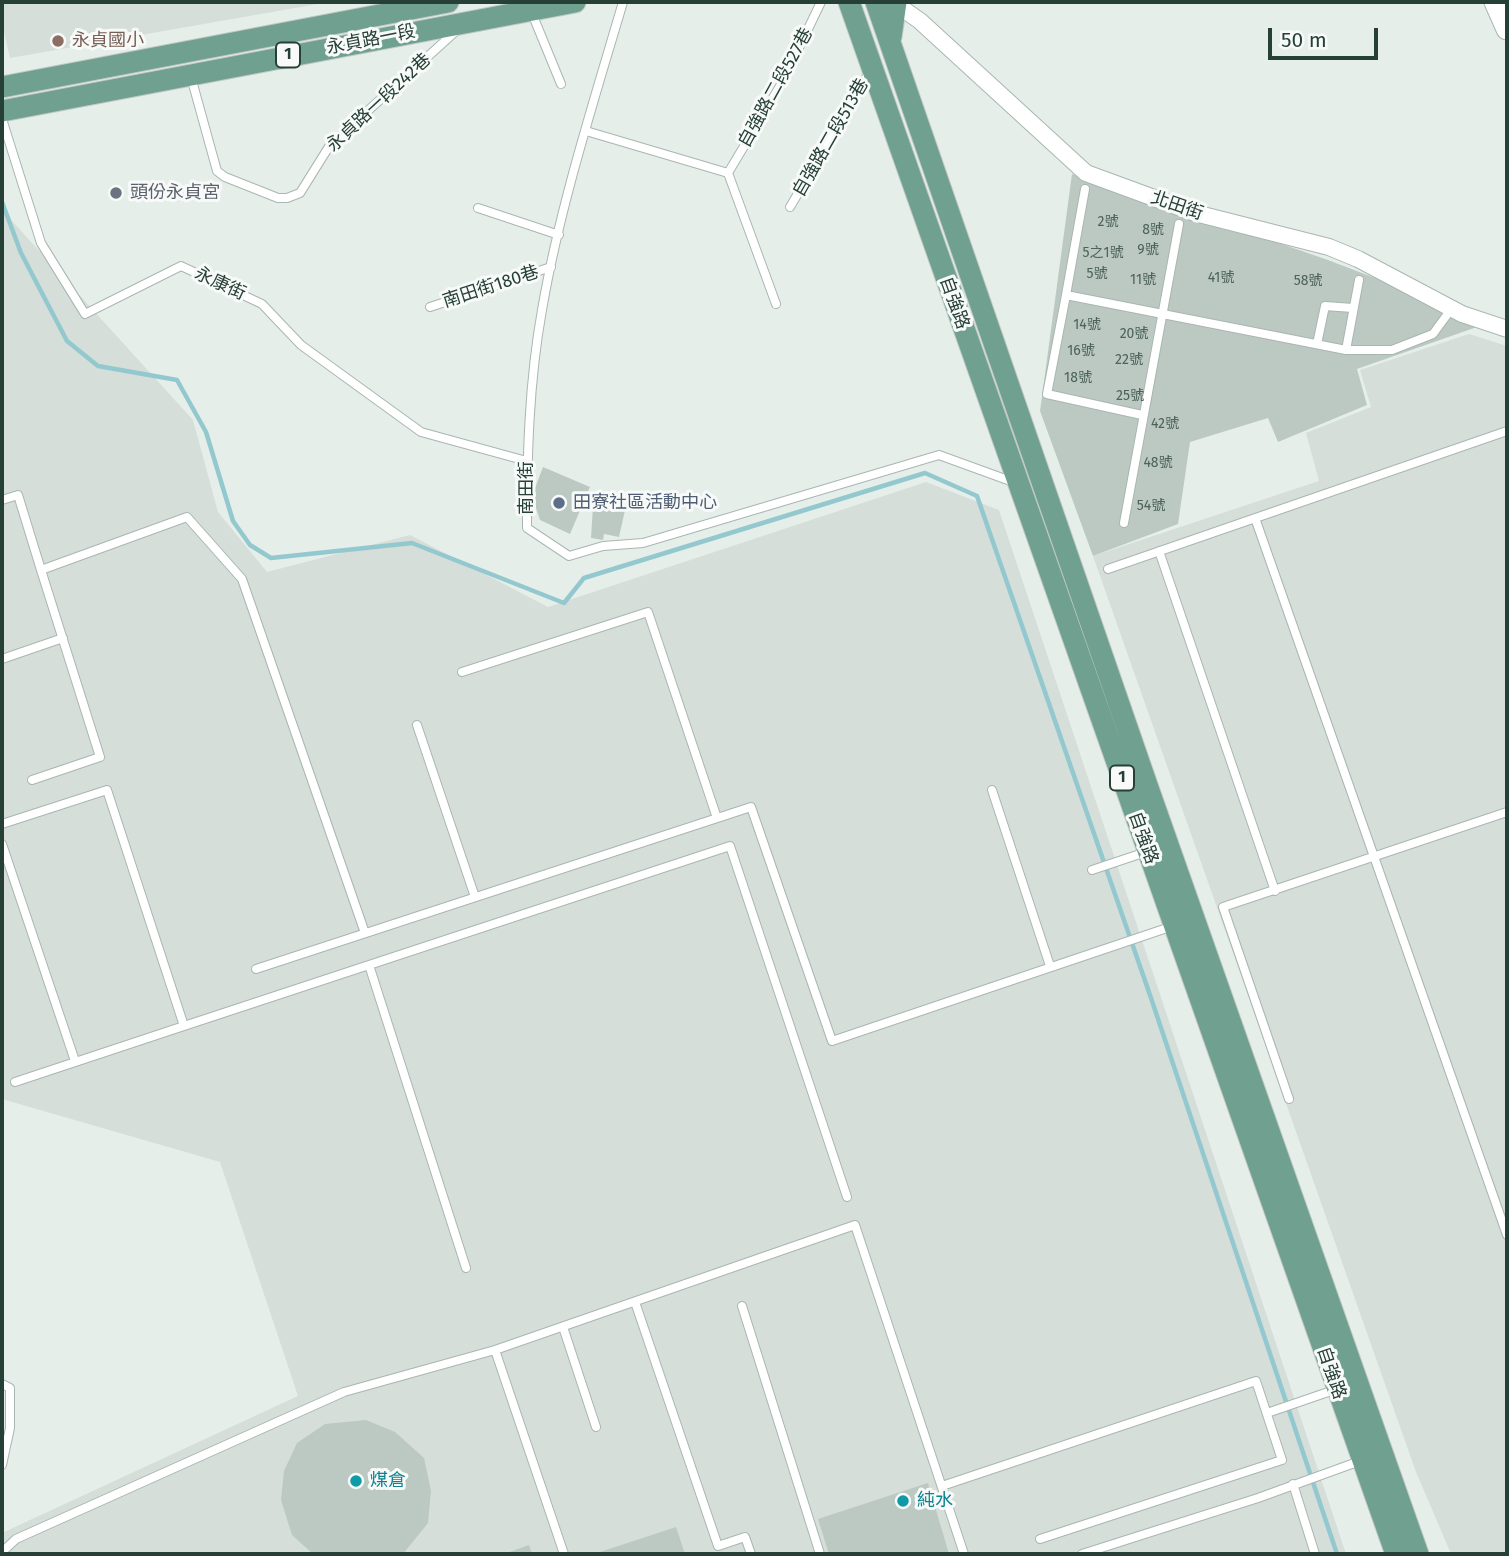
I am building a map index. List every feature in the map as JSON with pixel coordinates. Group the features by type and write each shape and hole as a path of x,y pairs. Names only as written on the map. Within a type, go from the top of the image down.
{"main road":[{"name":"永貞路一段","path":"2,87 448,2"},
{"name":"永貞路一段","path":"2,111 466,22 529,6 575,2"},
{"name":"自強路","path":"849,2 1019,484 1158,847"},
{"name":"自強路","path":"890,2 890,46 1039,477 1158,847 1357,1382 1418,1554"},
{"path":"1494,2 1507,29"},
{"path":"299,31 303,52"},
{"name":"自強路","path":"1184,921 1336,1389 1396,1554"}],"street":[{"name":"北田街","path":"890,2 920,20 1086,173 1195,213 1329,247 1358,259 1452,308 1507,329"}],"lane":[{"name":"南田街","path":"623,2 576,160 542,311 527,439 527,528 569,556 603,546 643,543 939,454 1019,484"},
{"name":"自強路二段527巷","path":"728,173 783,81 821,2"},
{"path":"529,6 561,84"},
{"name":"永貞路一段242巷","path":"190,74 217,171 225,177 278,198 287,198 300,192 330,145 466,22"},
{"name":"自強路二段513巷","path":"790,208 871,69"},
{"name":"永康街","path":"2,119 41,243 85,314 181,266 262,304 301,345 421,432 523,460 527,464"},
{"path":"586,131 728,173 776,304"},
{"path":"1085,188 1046,394 1142,415"},
{"path":"478,208 559,235"},
{"path":"1124,523 1179,224"},
{"name":"南田街180巷","path":"430,307 551,267"},
{"path":"1346,350 1359,279"},
{"path":"1066,295 1346,350 1392,350 1423,338 1433,334 1452,308"},
{"path":"1318,344 1325,306 1353,308"},
{"path":"1108,569 1507,431"},
{"path":"1019,484 1039,477"},
{"path":"2,500 18,495 100,757 32,780"},
{"path":"41,570 187,517 243,579 365,933"},
{"path":"1255,518 1507,1235"},
{"path":"1159,551 1275,891"},
{"path":"462,672 648,612 717,818"},
{"path":"2,659 63,638"},
{"path":"417,725 475,897"},
{"path":"2,824 107,790 184,1026"},
{"path":"992,790 1050,966"},
{"path":"256,969 751,807 832,1041 1184,921"},
{"path":"1289,1099 1223,907 1507,812"},
{"path":"2,844 75,1061"},
{"path":"15,1082 730,846 847,1197"},
{"path":"1092,870 1158,847"},
{"path":"369,965 466,1268"},
{"path":"2,1552 16,1539 344,1392 495,1350 855,1225 964,1554"},
{"path":"635,1302 718,1546 745,1537 751,1554"},
{"path":"742,1306 820,1554"},
{"path":"563,1326 596,1427"},
{"path":"495,1350 564,1554"},
{"path":"942,1486 1256,1381 1282,1460 1040,1539"},
{"path":"1267,1413 1357,1382"},
{"path":"2,1384 10,1388 10,1429 2,1465"},
{"path":"1082,1554 1246,1502 1383,1453"},
{"path":"1291,1485 1315,1554"}],"shaded area":[{"name":"永貞國小","path":"2,2 329,2 10,58 2,23"},
{"path":"2,210 193,420 218,512 267,572 410,535 548,607 926,482 999,510 1346,1554 2,1554 2,1533 298,1396 220,1162 2,1099"},
{"path":"1469,334 1507,346 1507,1554 1451,1554 1416,1472 1093,556 1319,481 1306,433 1371,407 1360,370"}],"building":[{"path":"1072,174 1222,229 1273,241 1328,260 1388,283 1477,327 1357,369 1367,405 1278,442 1268,418 1190,442 1178,524 1093,556 1040,411"},
{"name":"田寮社區活動中心","path":"543,467 590,487 570,534 540,520 532,496"},
{"path":"593,506 625,510 619,537 604,534 603,540 591,538"},
{"name":"煤倉","path":"366,1420 395,1432 424,1458 431,1491 428,1523 403,1554 313,1554 292,1535 281,1500 284,1471 297,1443 325,1424"},
{"name":"純水","path":"928,1483 949,1554 829,1554 818,1519"},
{"path":"676,1527 685,1554 594,1554"},
{"path":"529,1545 532,1554 504,1554"}],"waterway":[{"path":"2,202 21,253 67,341 98,366 177,380 206,432 233,521 250,545 271,558 412,543 564,603 584,578 925,473 977,496 1151,998 1337,1554"}],"place":[{"name":"永貞國小","path":"58,41"},
{"name":"頭份永貞宮","path":"116,193"},
{"name":"田寮社區活動中心","path":"559,503"},
{"name":"煤倉","path":"356,1481"},
{"name":"純水","path":"903,1501"}]}
